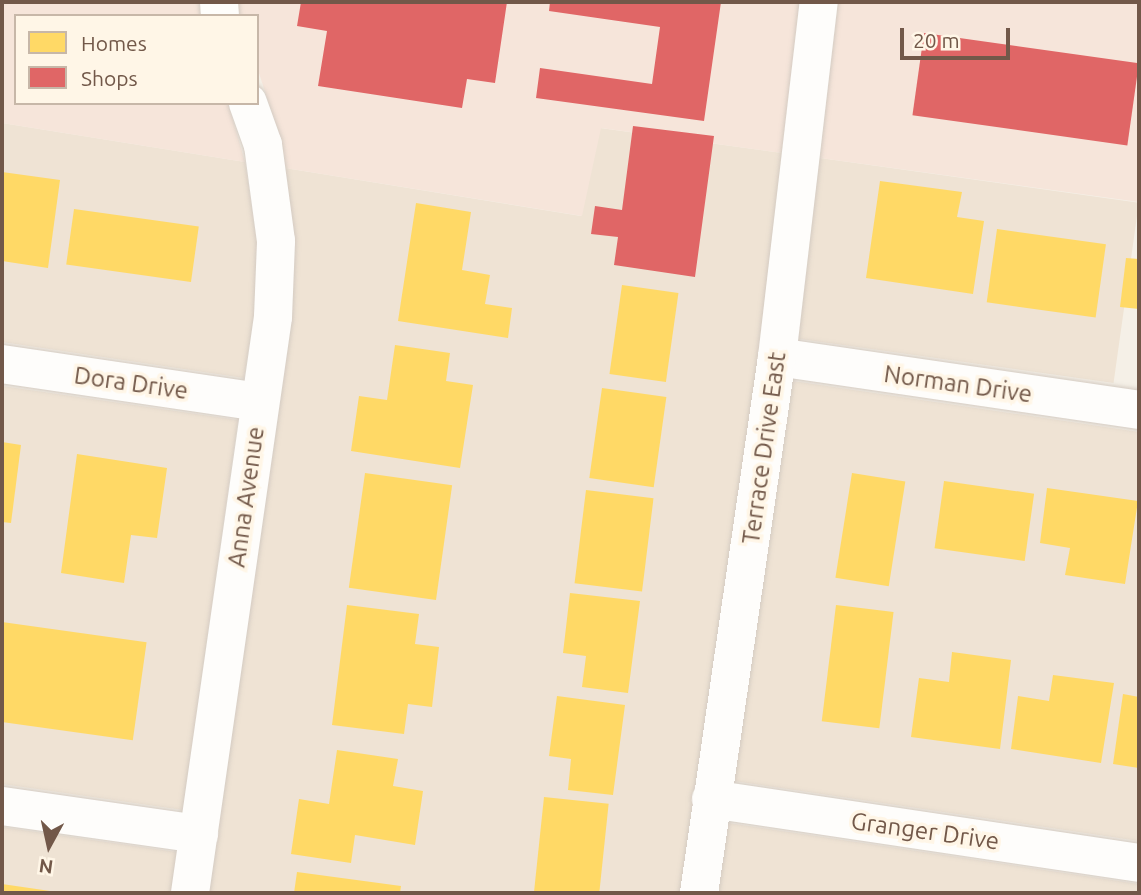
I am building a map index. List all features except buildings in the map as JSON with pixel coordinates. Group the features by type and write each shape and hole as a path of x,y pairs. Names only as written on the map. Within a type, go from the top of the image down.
{"street":[{"name":"Terrace Drive East","path":"699,893 777,357 819,2"},
{"name":"Anna Avenue","path":"190,893 273,317 276,241 263,145 249,105"},
{"name":"Norman Drive","path":"777,357 1139,410"},
{"name":"Dora Drive","path":"2,364 259,402"},
{"name":"Granger Drive","path":"711,799 1139,863"},
{"path":"2,806 198,834"}],"shaded area":[{"path":"2,2 199,2 201,14 14,14 14,105 229,105 245,162 2,123"},
{"path":"237,2 800,2 782,153 601,128 582,216 285,168 281,141 259,73 259,14 240,14"},
{"path":"838,2 1139,2 1139,202 820,158"},
{"path":"2,123 245,162 257,243 254,316 244,378 2,342"},
{"path":"600,128 782,153 759,355 680,893 209,893 292,320 285,168 581,216"},
{"path":"820,158 1139,203 1114,383 795,338"},
{"path":"793,381 1139,432 1139,841 734,781"},
{"path":"2,386 238,420 183,810 2,784"},
{"path":"728,823 1139,884 1139,893 718,893"},
{"path":"2,827 177,852 171,893 2,893"}]}
